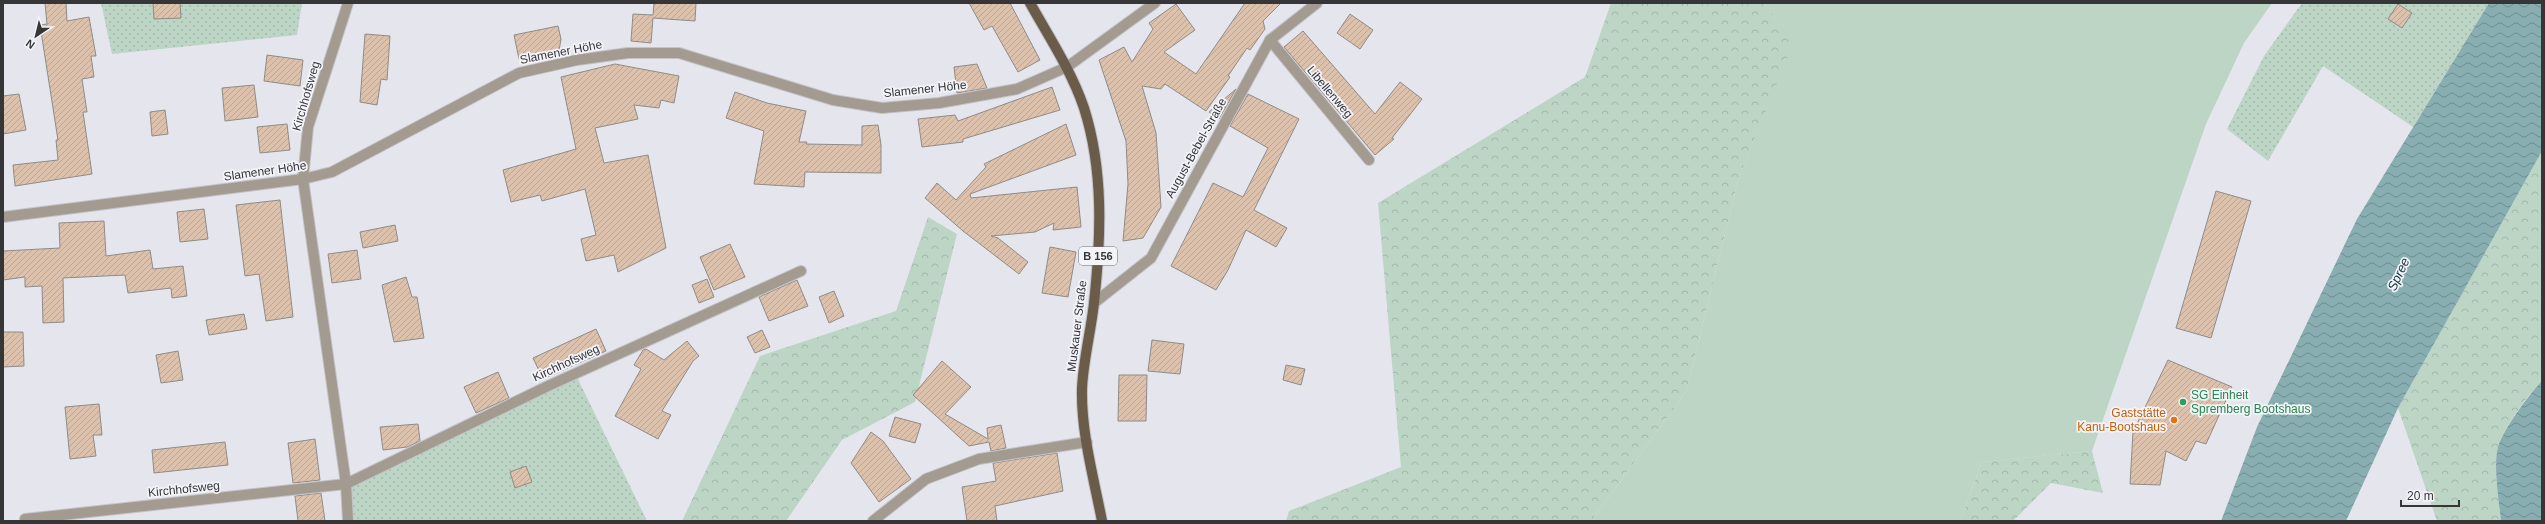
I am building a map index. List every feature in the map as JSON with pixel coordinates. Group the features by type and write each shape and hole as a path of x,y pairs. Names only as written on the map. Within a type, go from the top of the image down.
{"main road":[{"name":"Muskauer Straße","path":"1030,3 1067,67 1084,108 1097,168 1100,230 1094,303 1082,390 1087,442 1102,521"}],"street":[{"name":"Kirchhofsweg","path":"348,3 308,127 303,180 346,484 348,521"},
{"name":"Slamener Höhe","path":"3,217 303,180 332,172 519,73 577,60 628,53 679,53 833,100 882,108 938,103 1017,89 1067,67 1155,3"},
{"name":"August-Bebel-Straße","path":"1094,303 1150,258 1270,40 1317,3"},
{"name":"Libellenweg","path":"1270,40 1369,160"},
{"name":"Kirchhofsweg","path":"25,519 346,484 548,386 800,271"},
{"path":"873,521 926,479 979,459 1087,442"}],"green space":[{"path":"101,3 302,3 297,35 112,54"},
{"path":"1611,3 1766,3 1792,47 1739,177 1686,392 1591,521 1286,521 1289,511 1401,467 1378,203 1585,77"},
{"path":"1766,3 2272,3 2244,43 2206,124 2092,451 1982,462 1960,521 1591,521 1686,392 1739,177 1791,47"},
{"path":"2302,3 2489,3 2413,127 2323,66 2268,161 2227,129 2264,56"},
{"path":"2542,151 2542,381 2517,412 2505,431 2498,447 2496,473 2501,521 2437,521 2398,408"},
{"path":"928,217 957,234 915,402 842,440 786,521 682,521 760,356 896,311"},
{"path":"575,373 647,521 348,521 346,484"},
{"path":"2092,451 2103,493 2051,483 2013,521 1960,521 1982,462"}],"water":[{"name":"Spree","path":"2489,3 2542,3 2542,151 2398,408 2346,521 2221,521 2257,427 2357,219"},
{"path":"2542,381 2542,521 2501,521 2496,473 2498,447 2505,431 2517,412"}],"building":[{"path":"45,3 66,3 67,21 89,17 96,56 91,56 94,77 82,79 87,112 83,112 92,174 15,186 13,165 58,160 56,140 58,140 40,25 47,24"},
{"path":"153,3 180,3 181,18 154,19"},
{"path":"654,3 696,3 695,21 653,18 651,43 631,41 633,14 653,15"},
{"path":"969,3 1010,3 1040,60 1018,72 992,26 984,30"},
{"path":"1245,3 1281,3 1263,21 1265,29 1250,50 1247,48 1228,76 1230,77 1206,111 1165,84 1161,89 1142,86 1156,133 1161,207 1143,238 1123,241 1128,184 1126,141 1099,60 1124,47 1132,62 1153,29 1149,23 1176,4 1195,30 1164,52 1196,74"},
{"path":"2398,4 2412,13 2402,28 2388,19"},
{"path":"1350,14 1373,30 1360,49 1337,33"},
{"path":"558,26 561,39 559,51 519,59 514,35"},
{"path":"1303,31 1375,114 1400,82 1422,99 1392,138 1394,139 1375,155 1284,47"},
{"path":"365,34 390,36 387,80 381,79 377,105 360,102"},
{"path":"267,55 303,60 300,86 264,81"},
{"path":"615,64 679,76 674,103 661,100 659,108 634,105 638,119 595,128 604,163 648,155 666,248 618,272 614,255 586,261 581,239 596,235 585,189 542,201 540,195 511,202 503,170 576,149 561,77"},
{"path":"977,64 987,88 957,93 954,67"},
{"path":"254,85 258,117 225,121 222,88"},
{"path":"1052,87 1060,110 963,139 963,142 922,147 918,119 955,115 958,121"},
{"path":"1236,89 1219,119 1209,112"},
{"path":"735,92 767,103 806,111 799,142 807,142 806,144 862,145 862,126 878,125 881,145 881,173 805,172 804,187 754,184 764,131 726,118"},
{"path":"19,94 26,130 3,134 3,96"},
{"path":"1248,94 1299,119 1254,210 1287,228 1276,247 1246,230 1228,270 1216,290 1171,266 1213,183 1243,197 1268,148 1230,126"},
{"path":"165,110 168,134 152,136 150,112"},
{"path":"287,124 290,150 260,153 257,127"},
{"path":"1066,124 1076,155 970,194 971,198 1077,187 1081,227 1053,230 1054,223 1035,232 991,236 998,238 1028,262 1019,274 963,231 925,198 937,183 956,200 986,167 984,164"},
{"path":"2216,191 2251,201 2211,338 2176,328"},
{"path":"280,200 293,317 266,321 259,274 245,276 236,205"},
{"path":"204,209 208,239 180,242 177,212"},
{"path":"104,221 106,256 150,250 153,269 183,266 187,296 172,298 171,288 128,293 125,275 63,278 64,322 43,323 42,286 25,287 25,277 3,280 3,251 60,248 59,223"},
{"path":"395,225 398,241 363,248 360,232"},
{"path":"730,244 745,277 714,290 700,257"},
{"path":"1050,247 1076,252 1068,297 1042,293"},
{"path":"357,250 361,279 332,283 328,254"},
{"path":"406,277 412,297 417,297 424,338 394,342 382,285"},
{"path":"707,279 714,297 699,303 692,285"},
{"path":"797,280 808,306 769,321 759,297"},
{"path":"834,291 844,316 829,323 819,297"},
{"path":"244,314 247,329 209,335 206,320"},
{"path":"596,329 606,351 543,379 533,358"},
{"path":"762,330 770,347 755,353 747,337"},
{"path":"3,332 23,332 24,366 3,367"},
{"path":"1152,340 1184,344 1180,374 1148,371"},
{"path":"687,341 699,356 693,361 662,411 671,415 658,439 615,416 641,369 634,365 643,350 646,349 664,360"},
{"path":"178,351 183,380 161,383 156,355"},
{"path":"2168,360 2232,387 2206,444 2196,441 2186,461 2166,451 2160,485 2130,484 2133,432"},
{"path":"942,361 971,387 945,414 988,439 987,428 1001,425 1006,448 991,451 989,442 969,446 913,395"},
{"path":"1286,365 1305,369 1301,385 1283,380"},
{"path":"498,372 509,398 476,413 464,387"},
{"path":"1119,375 1147,375 1146,421 1118,421"},
{"path":"99,404 102,435 93,435 96,456 70,459 65,407"},
{"path":"895,417 921,424 915,443 889,436"},
{"path":"418,424 420,441 407,447 383,450 380,427"},
{"path":"871,432 883,441 911,479 879,502 851,463"},
{"path":"315,439 320,480 293,483 288,443"},
{"path":"225,442 228,465 154,473 152,450"},
{"path":"1057,453 1063,491 995,506 997,521 967,521 962,487 996,481 993,463"},
{"path":"526,466 532,482 515,488 510,472"},
{"path":"321,493 325,521 298,521 295,496"}],"place":[{"name":"SG Einheit Spremberg Bootshaus","path":"2183,402"},
{"name":"Gaststätte Kanu-Bootshaus","path":"2174,420"}]}
